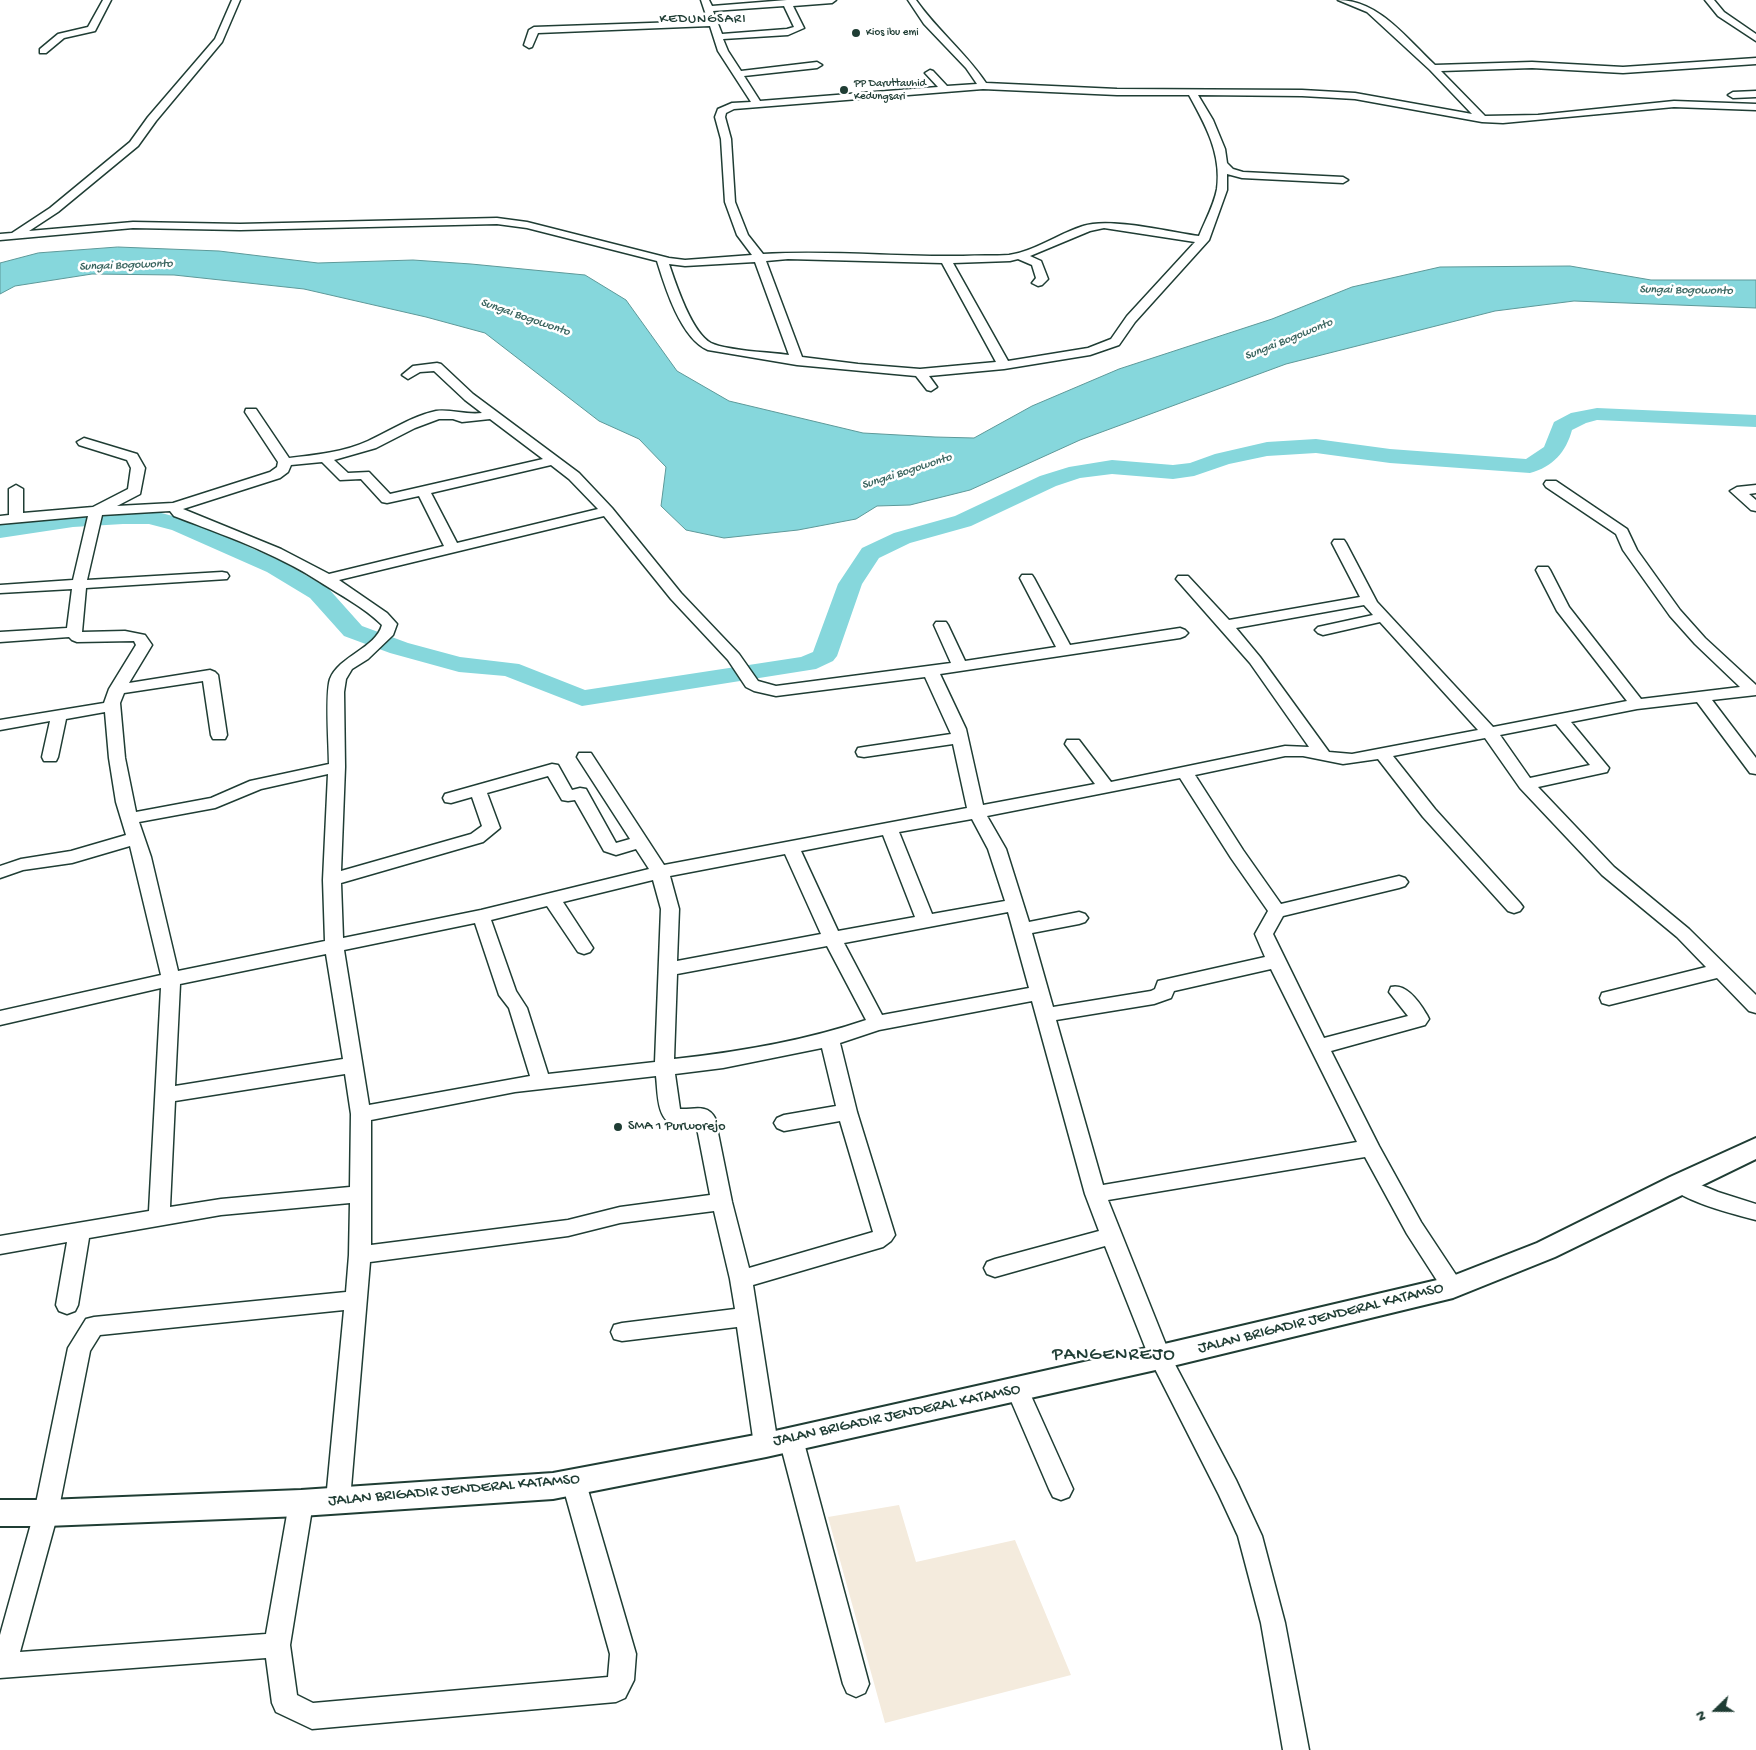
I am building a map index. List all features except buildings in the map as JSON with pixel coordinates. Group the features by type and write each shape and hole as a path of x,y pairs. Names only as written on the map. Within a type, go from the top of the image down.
{"main road":[{"name":"JALAN BRIGADIR JENDERAL KATAMSO","path":"0,1513 46,1513 301,1503 574,1483 778,1442 1160,1357 1453,1287 1554,1246 1756,1148"}],"street":[{"path":"43,51 61,36 92,28 107,0"},
{"path":"15,235 54,210 134,144 152,119 219,40 236,0"},
{"path":"756,104 723,51 707,5 787,4 832,0"},
{"path":"912,0 926,22 970,66 983,86"},
{"path":"1342,0 1370,10 1433,68 1482,119"},
{"path":"1709,0 1721,14 1756,38"},
{"path":"717,36 788,32 800,28 787,4"},
{"path":"529,45 534,30 713,23"},
{"path":"1433,68 1532,65 1623,70 1756,61"},
{"path":"739,74 816,65"},
{"path":"930,73 944,88"},
{"path":"797,361 760,257 743,235 730,202 726,139 720,117 721,111 727,108 859,92 983,86 1355,96 1482,119 1538,118 1674,104 1756,107"},
{"path":"662,259 673,293 702,343 716,349 797,361 920,373 1004,365 1090,351 1115,342 1131,319 1203,240 1222,190 1222,164 1220,149 1208,120 1192,93"},
{"path":"1733,95 1756,94"},
{"path":"1222,164 1229,171 1242,175 1343,180"},
{"path":"0,238 15,235 133,225 258,227 497,221 527,225 662,259 685,262 760,257 826,256 946,260 996,259 1020,256 1094,225 1203,240"},
{"path":"1020,256 1037,263 1042,279 1038,283"},
{"path":"946,260 1004,365"},
{"path":"408,375 417,370 437,367 470,397 574,476 607,511 676,596 739,665 752,684 760,688 776,691 931,672 1180,633"},
{"path":"920,373 931,387"},
{"path":"251,412 285,462"},
{"path":"285,462 325,458 372,445 410,425 437,415 455,415 462,418 471,418 493,415"},
{"path":"84,442 132,457 138,468 135,491 95,518 79,583 74,632 77,637 89,638 130,635 140,638 144,645 117,689 112,706 124,802 137,838 171,979 159,1218"},
{"path":"325,458 345,476 364,474 387,499 553,461"},
{"path":"0,520 16,518 95,518 174,507 275,475 283,469 285,462"},
{"path":"1551,484 1622,532 1630,550 1675,614 1700,641 1754,690"},
{"path":"16,489 16,518"},
{"path":"1756,489 1737,491 1756,507"},
{"path":"423,491 452,548"},
{"path":"174,507 179,513 266,547 350,592 390,624 388,632 369,650 347,666 338,679 336,692 337,767 332,880 334,945 361,1114 360,1255 354,1300 338,1500"},
{"path":"325,579 607,511"},
{"path":"1339,543 1369,600 1489,732 1526,784 1608,871 1682,933 1722,970 1756,1006"},
{"path":"1544,570 1562,608 1637,704"},
{"path":"0,589 222,576"},
{"path":"1027,578 1066,651"},
{"path":"1183,579 1226,625 1255,660 1324,756"},
{"path":"1226,625 1369,600"},
{"path":"1323,630 1384,617"},
{"path":"941,626 960,667"},
{"path":"0,637 74,632"},
{"path":"931,672 958,728 976,811 997,849 1015,905 1095,1194 1160,1357 1232,1496 1250,1536 1273,1623 1296,1750"},
{"path":"117,689 210,675 219,735"},
{"path":"0,1018 171,979 482,916 660,872 1106,787 1285,750 1300,749 1313,751 1340,760 1352,760 1637,704 1754,690"},
{"path":"1702,697 1756,769"},
{"path":"0,725 112,706"},
{"path":"50,757 59,715"},
{"path":"1526,784 1601,768 1560,719"},
{"path":"864,752 960,738"},
{"path":"1073,744 1106,787"},
{"path":"1382,753 1429,813 1514,907"},
{"path":"585,758 660,872 670,908 664,1067 670,1112 677,1118 700,1115 705,1118 722,1202 741,1279 746,1318 778,1442 856,1684"},
{"path":"130,818 215,803 256,785 337,767"},
{"path":"451,798 552,769 568,796 580,793 610,847 616,848 640,842"},
{"path":"1184,771 1237,854 1277,911"},
{"path":"332,880 477,838 491,828 478,790"},
{"path":"889,828 926,921"},
{"path":"0,872 21,865 72,858 137,838"},
{"path":"790,847 832,938 877,1023"},
{"path":"1399,882 1277,911 1269,922 1264,934 1318,1047 1370,1148 1414,1228 1453,1287"},
{"path":"552,899 584,948"},
{"path":"667,969 1015,905"},
{"path":"482,916 508,995 518,1008 541,1082"},
{"path":"1022,929 1079,918"},
{"path":"1046,1014 1154,997 1164,993 1165,986 1276,961"},
{"path":"1609,998 1722,970"},
{"path":"1318,1047 1420,1019 1398,992"},
{"path":"361,1114 541,1082 723,1062 830,1039 877,1023 1040,993"},
{"path":"741,1279 876,1241 884,1235 847,1112 830,1039"},
{"path":"166,1095 353,1065"},
{"path":"784,1123 847,1112"},
{"path":"1095,1194 1370,1148"},
{"path":"1679,1184 1712,1200 1756,1212"},
{"path":"0,1245 221,1206 359,1194"},
{"path":"360,1255 568,1228 620,1214 722,1202"},
{"path":"67,1306 79,1232"},
{"path":"995,1268 1111,1236"},
{"path":"277,1645 2,1666 46,1513 79,1348 94,1326 354,1300"},
{"path":"622,1332 746,1318"},
{"path":"1017,1389 1061,1489"},
{"path":"301,1503 277,1645 285,1703 312,1716 616,1689 621,1680 623,1654 574,1483"}],"shaded area":[{"path":"899,1505 916,1562 1015,1540 1071,1675 885,1723 828,1517"}],"water":[{"name":"Sungai Bogowonto","path":"118,247 219,251 318,263 413,260 585,275 626,300 677,371 729,401 863,433 935,437 974,438 1032,406 1119,369 1272,319 1352,287 1440,267 1570,266 1651,280 1756,280 1756,308 1574,301 1495,311 1286,364 1080,440 970,490 910,505 877,506 856,519 798,530 724,538 686,530 661,506 666,467 639,439 599,421 485,333 426,317 304,289 174,275 92,274 15,286 0,294 0,263 38,253"}],"waterway":[{"path":"0,531 73,520 123,517 150,517 180,525 275,567 319,593 353,631 399,648 459,664 510,669 582,698 807,664 824,656 850,584 870,553 902,538 963,521 1048,481 1077,472 1112,467 1173,472 1194,469 1223,459 1267,449 1316,446 1390,456 1530,466 1552,451 1562,427 1579,418 1597,414 1756,421"}],"place":[{"name":"Kios ibu emi","path":"856,33"},
{"name":"PP Daruttauhid Kedungsari","path":"844,90"},
{"name":"SMA 1 Purworejo","path":"618,1127"}],"district":[{"name":"KEDUNGSARI","path":"703,20"},
{"name":"PANGENREJO","path":"1114,1356"}]}
